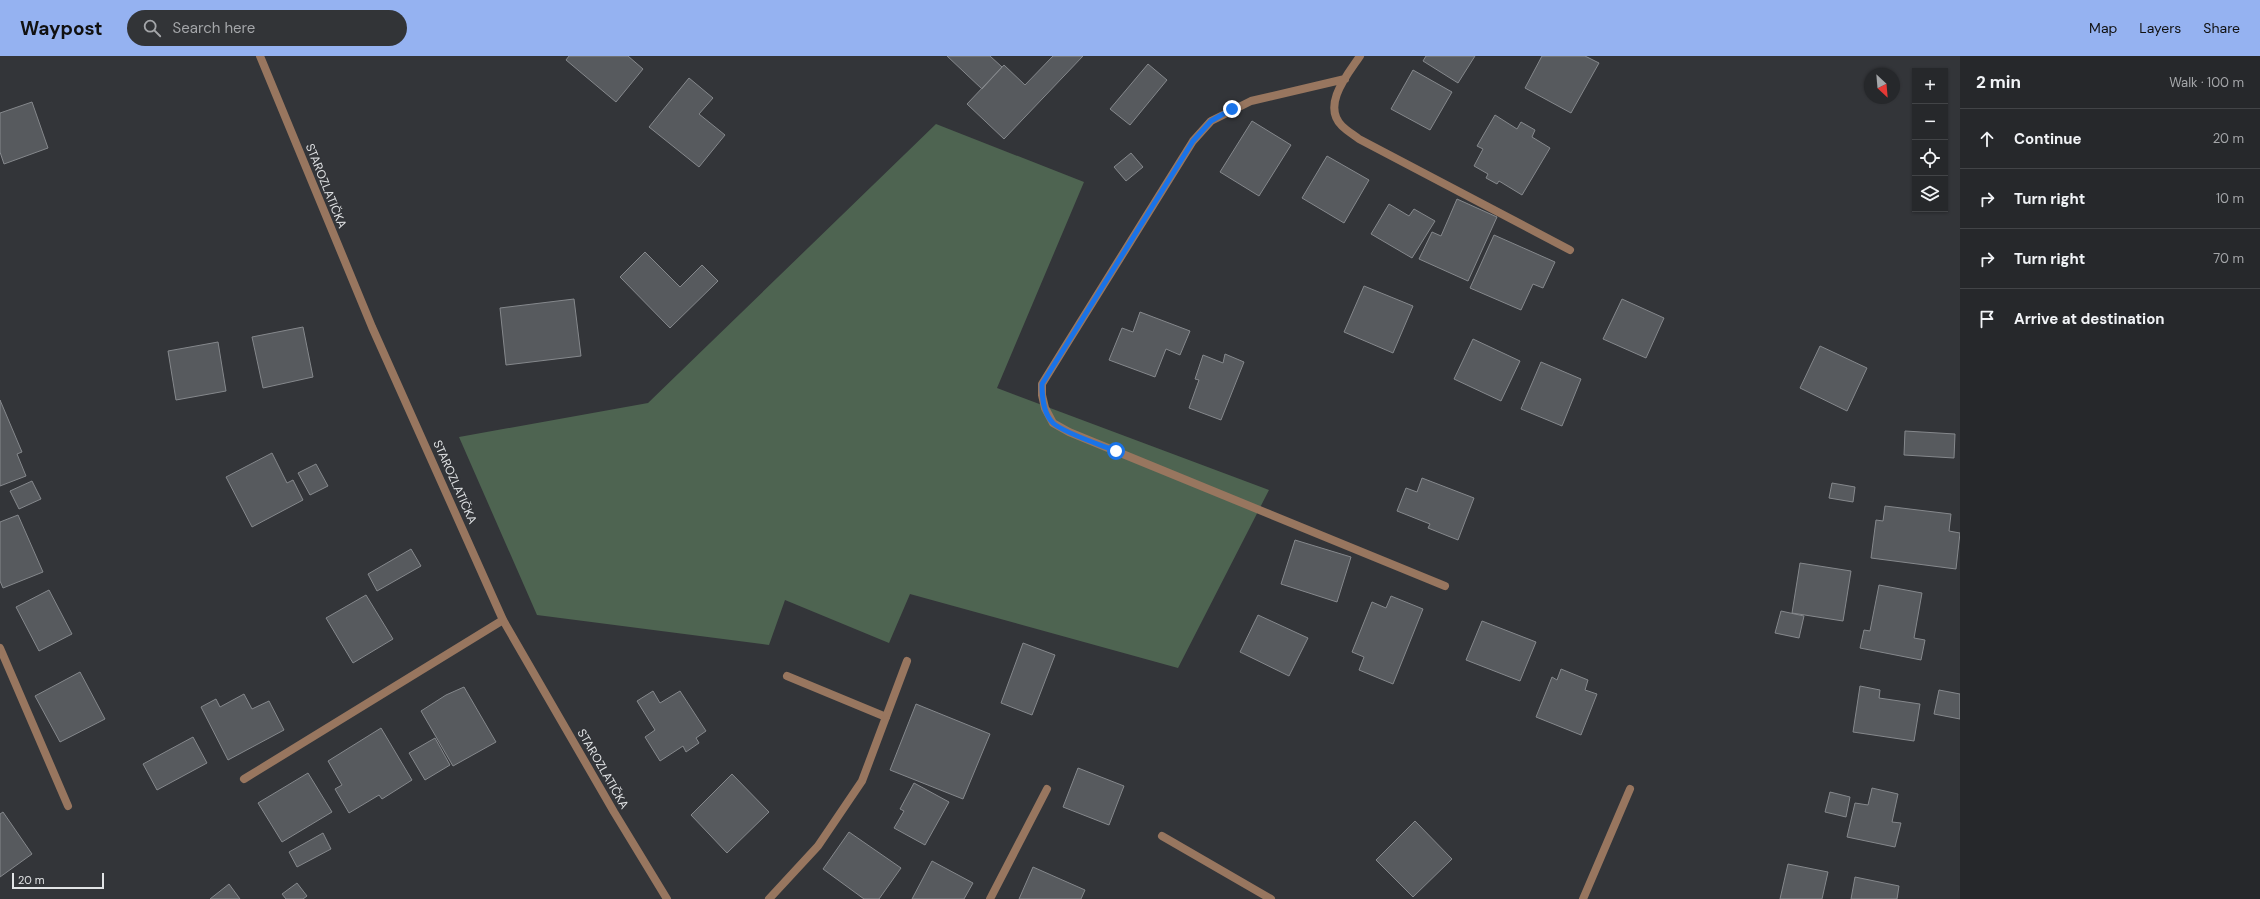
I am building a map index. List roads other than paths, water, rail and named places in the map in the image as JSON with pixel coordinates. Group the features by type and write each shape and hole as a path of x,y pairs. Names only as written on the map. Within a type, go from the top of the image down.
{"street":[{"name":"STAROZLATIČKA","path":"260,56 372,327 503,620 614,812 667,899"},
{"path":"1360,56 1334,99 1335,113 1341,125 1359,139 1570,250"},
{"path":"1345,79 1251,101 1211,121 1193,141 1059,356 1042,384 1042,394 1045,408 1053,423 1069,432 1445,586"},
{"path":"244,779 503,620"},
{"path":"0,648 68,806"},
{"path":"769,899 818,846 862,781 907,660"},
{"path":"787,676 886,717"},
{"path":"990,899 1047,789"},
{"path":"1583,899 1630,789"},
{"path":"1162,836 1271,899"}]}
